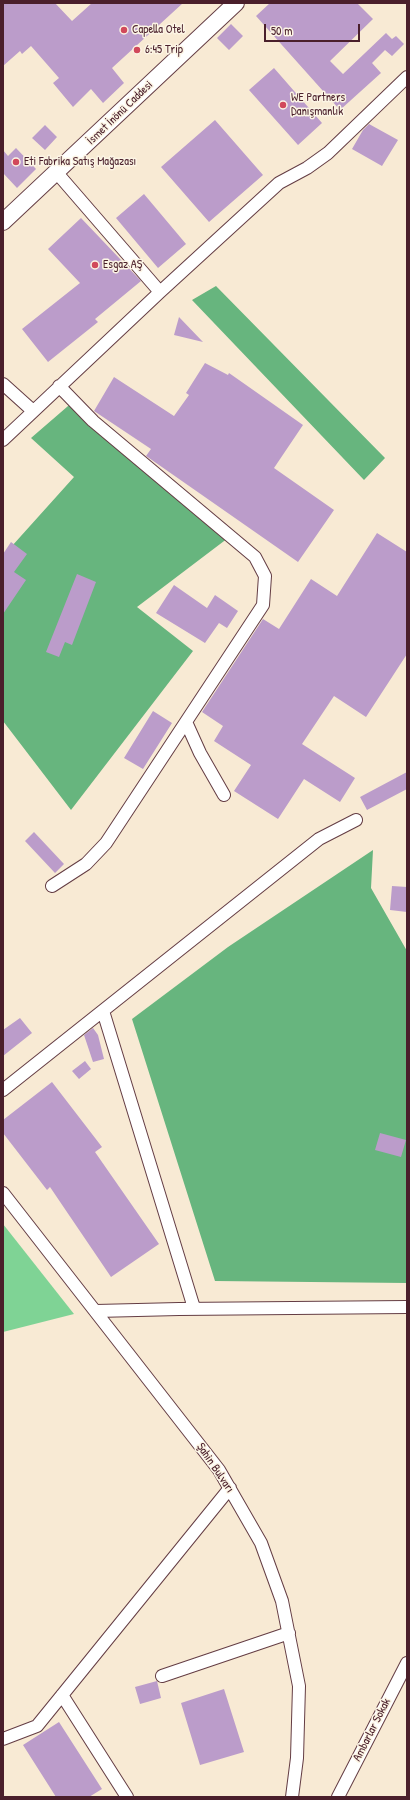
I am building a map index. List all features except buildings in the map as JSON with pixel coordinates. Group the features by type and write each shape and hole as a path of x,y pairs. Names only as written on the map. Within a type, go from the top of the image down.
{"main road":[{"name":"İsmet İnönü Caddesi","path":"3,222 57,173 236,3"}],"street":[{"path":"3,440 59,386 279,183 308,168 328,153 407,78"},
{"path":"57,173 160,292"},
{"path":"3,384 33,411"},
{"path":"52,886 86,864 106,843 263,604 265,576 255,557 93,421 59,386"},
{"path":"186,722 200,753 224,795"},
{"path":"3,1090 319,839 356,820"},
{"path":"103,1010 194,1308"},
{"name":"Şahin Bulvarı","path":"3,1193 219,1470 261,1542 282,1601 299,1686 297,1758 292,1797"},
{"path":"96,1311 194,1308 407,1307"},
{"path":"3,1739 37,1726 230,1488"},
{"path":"162,1676 289,1633"},
{"name":"Ambarlar Sokak","path":"338,1797 407,1663"},
{"path":"62,1695 127,1797"}],"green space":[{"path":"216,286 385,458 364,480 192,300"},
{"path":"75,400 232,535 137,607 193,651 71,810 3,721 3,556 74,477 31,438"},
{"path":"373,850 371,888 407,951 407,1283 215,1281 132,1019 228,947"},
{"path":"3,1224 74,1314 3,1332"}],"place":[{"name":"Capella Otel","path":"124,30"},
{"name":"6:45 Trip","path":"137,50"},
{"name":"WE Partners Danışmanlık","path":"283,105"},
{"name":"Eti Fabrika Satış Mağazası","path":"16,162"},
{"name":"Esgaz AŞ","path":"95,265"}]}
